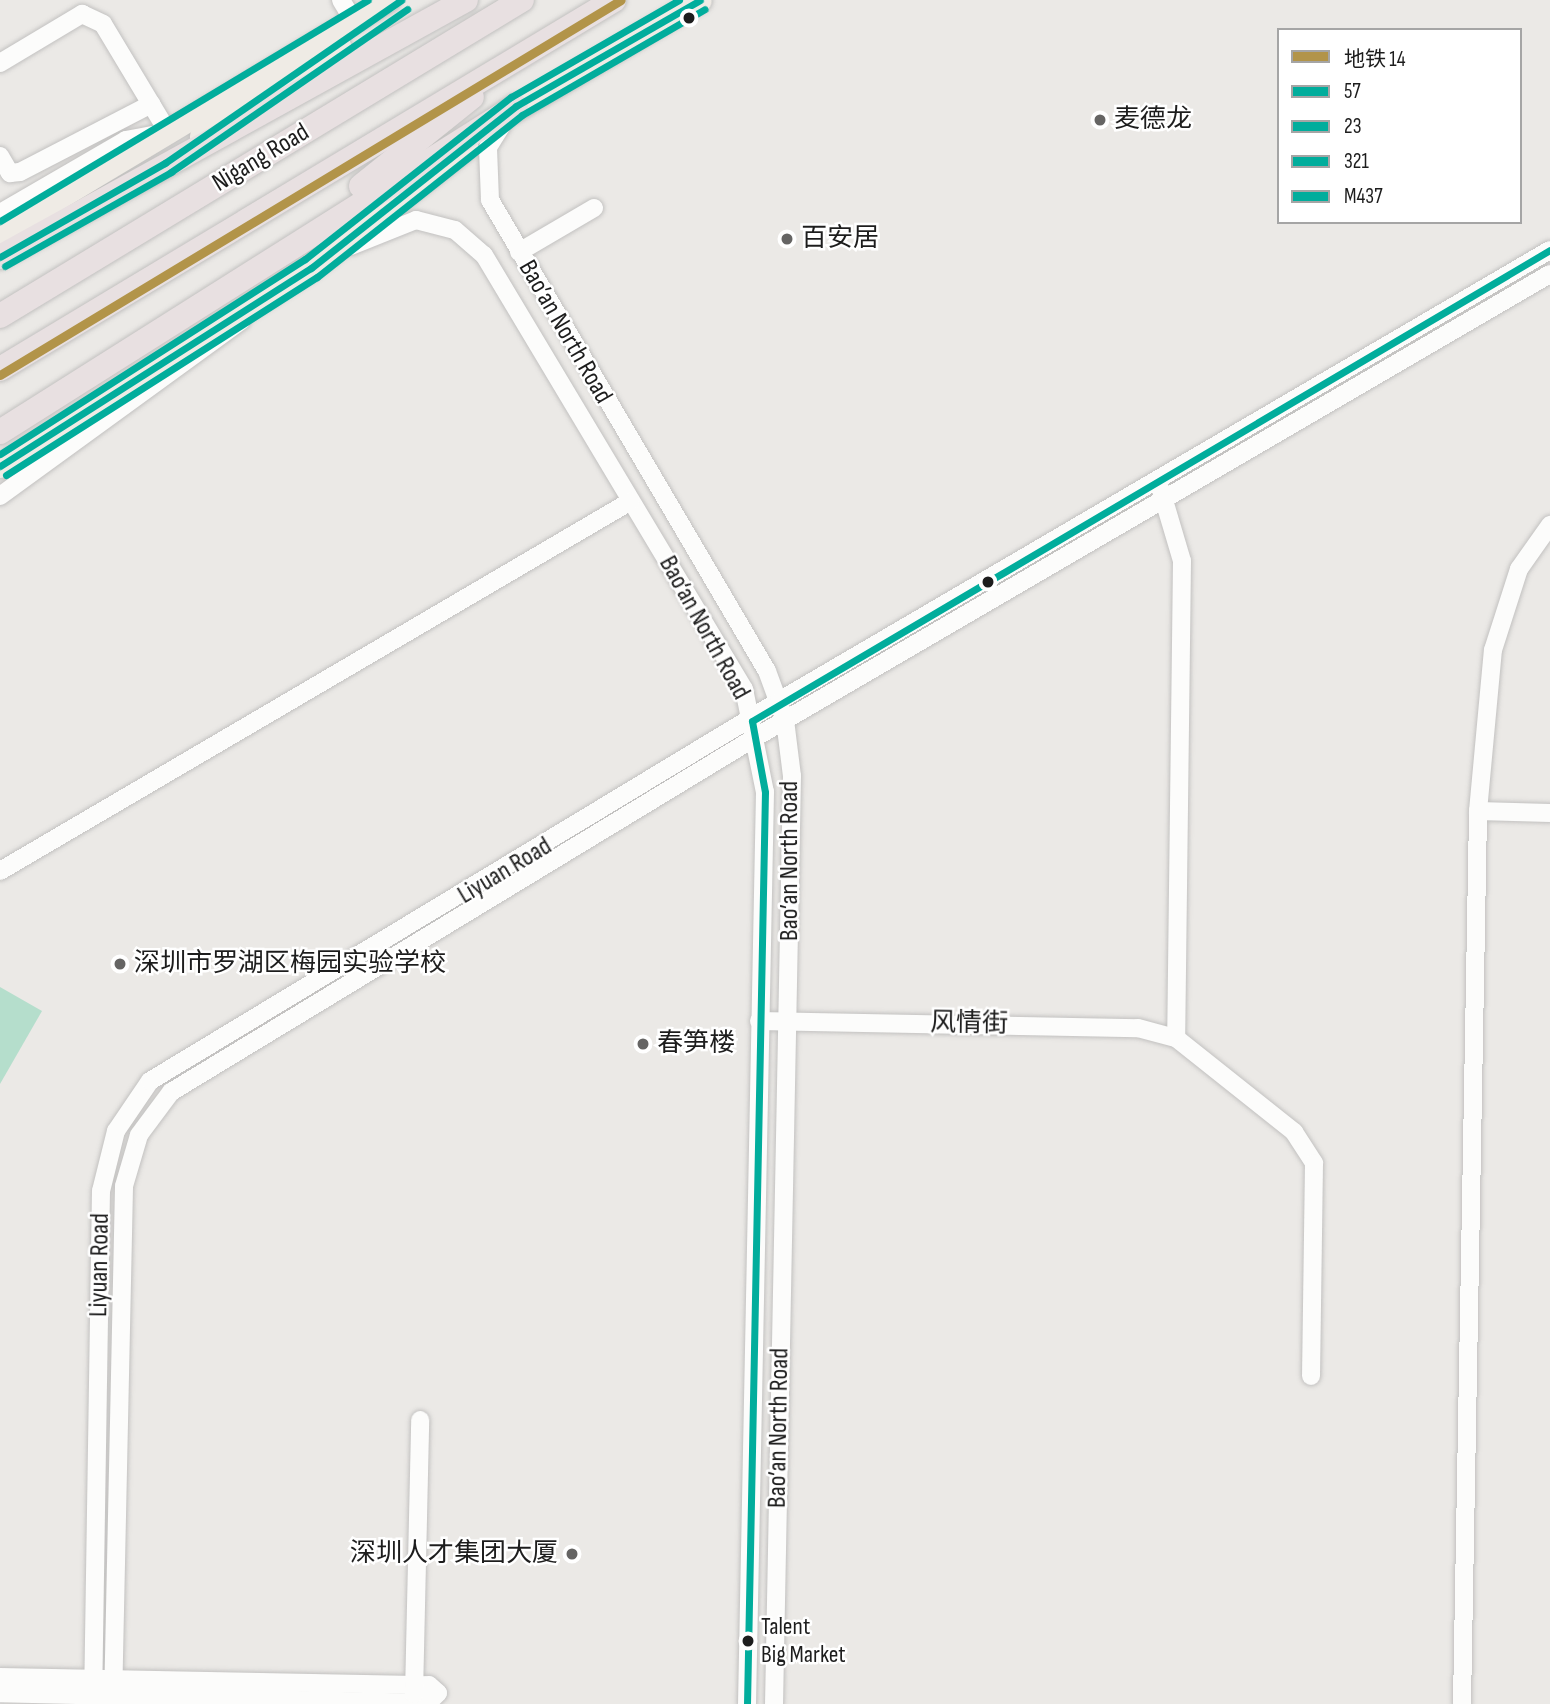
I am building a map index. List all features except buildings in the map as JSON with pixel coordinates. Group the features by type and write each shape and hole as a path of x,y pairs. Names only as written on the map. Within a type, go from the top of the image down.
{"highway":[{"path":"0,257 165,163 466,0"},
{"name":"Nigang Road","path":"0,316 522,0"},
{"name":"Nigang Road","path":"0,369 614,0"},
{"path":"284,247 466,104 492,71"},
{"path":"0,432 284,247 516,106"}],"main road":[{"path":"0,233 388,0"},
{"path":"165,163 401,0"},
{"path":"0,466 311,268 516,106 700,0"}],"street":[{"path":"341,0 353,20"},
{"path":"0,63 82,14 103,24 168,132 126,140 0,213"},
{"path":"0,156 10,173 20,172 151,104"},
{"name":"Bao’an North Road","path":"516,106 488,148 485,183 519,252 779,701 785,720 792,776 774,1704"},
{"path":"519,252 594,208"},
{"name":"Bao‘an North Road","path":"311,268 416,220 468,239 484,255 744,689 765,792 747,1704"},
{"name":"Liyuan Road","path":"114,1693 124,1196 129,1161 153,1112 192,1075 708,772 754,729 779,701 1157,483 1550,250"},
{"name":"Liyuan Road","path":"93,1693 102,1191 106,1160 130,1106 179,1059 754,729 785,720 1550,274"},
{"path":"0,496 228,334 270,293"},
{"path":"1157,483 1167,498 1182,561 1177,1038 1294,1132 1314,1163 1311,1376"},
{"path":"0,871 631,501"},
{"path":"1462,1704 1478,811 1493,650 1519,569 1550,525"},
{"path":"1478,811 1550,813"},
{"name":"风情街","path":"759,1021 1138,1028 1177,1038"},
{"path":"114,1693 414,1703 420,1420"},
{"path":"0,1677 93,1693"},
{"path":"0,1693 114,1693 414,1684"}],"green space":[{"path":"0,987 42,1011 0,1084"}],"metro line":[{"name":"14","path":"0,375 621,0"}],"transit line":[{"name":"M437","path":"0,221 368,0"},
{"name":"23","path":"0,257 165,163 401,0"},
{"name":"M437","path":"0,454 305,259 511,97 679,0"},
{"name":"23","path":"0,466 311,268 516,106 700,0"},
{"name":"321","path":"5,266 171,172 407,9"},
{"name":"321","path":"6,475 317,277 522,115 705,9"},
{"name":"57","path":"747,1704 765,792 752,721 1550,250"}],"place":[{"name":"麦德龙","path":"1100,120"},
{"name":"百安居","path":"787,239"},
{"name":"深圳市罗湖区梅园实验学校","path":"120,964"},
{"name":"春笋楼","path":"643,1044"},
{"name":"深圳人才集团大厦","path":"572,1554"},
{"name":"Talent Big Market","path":"748,1641"}]}
